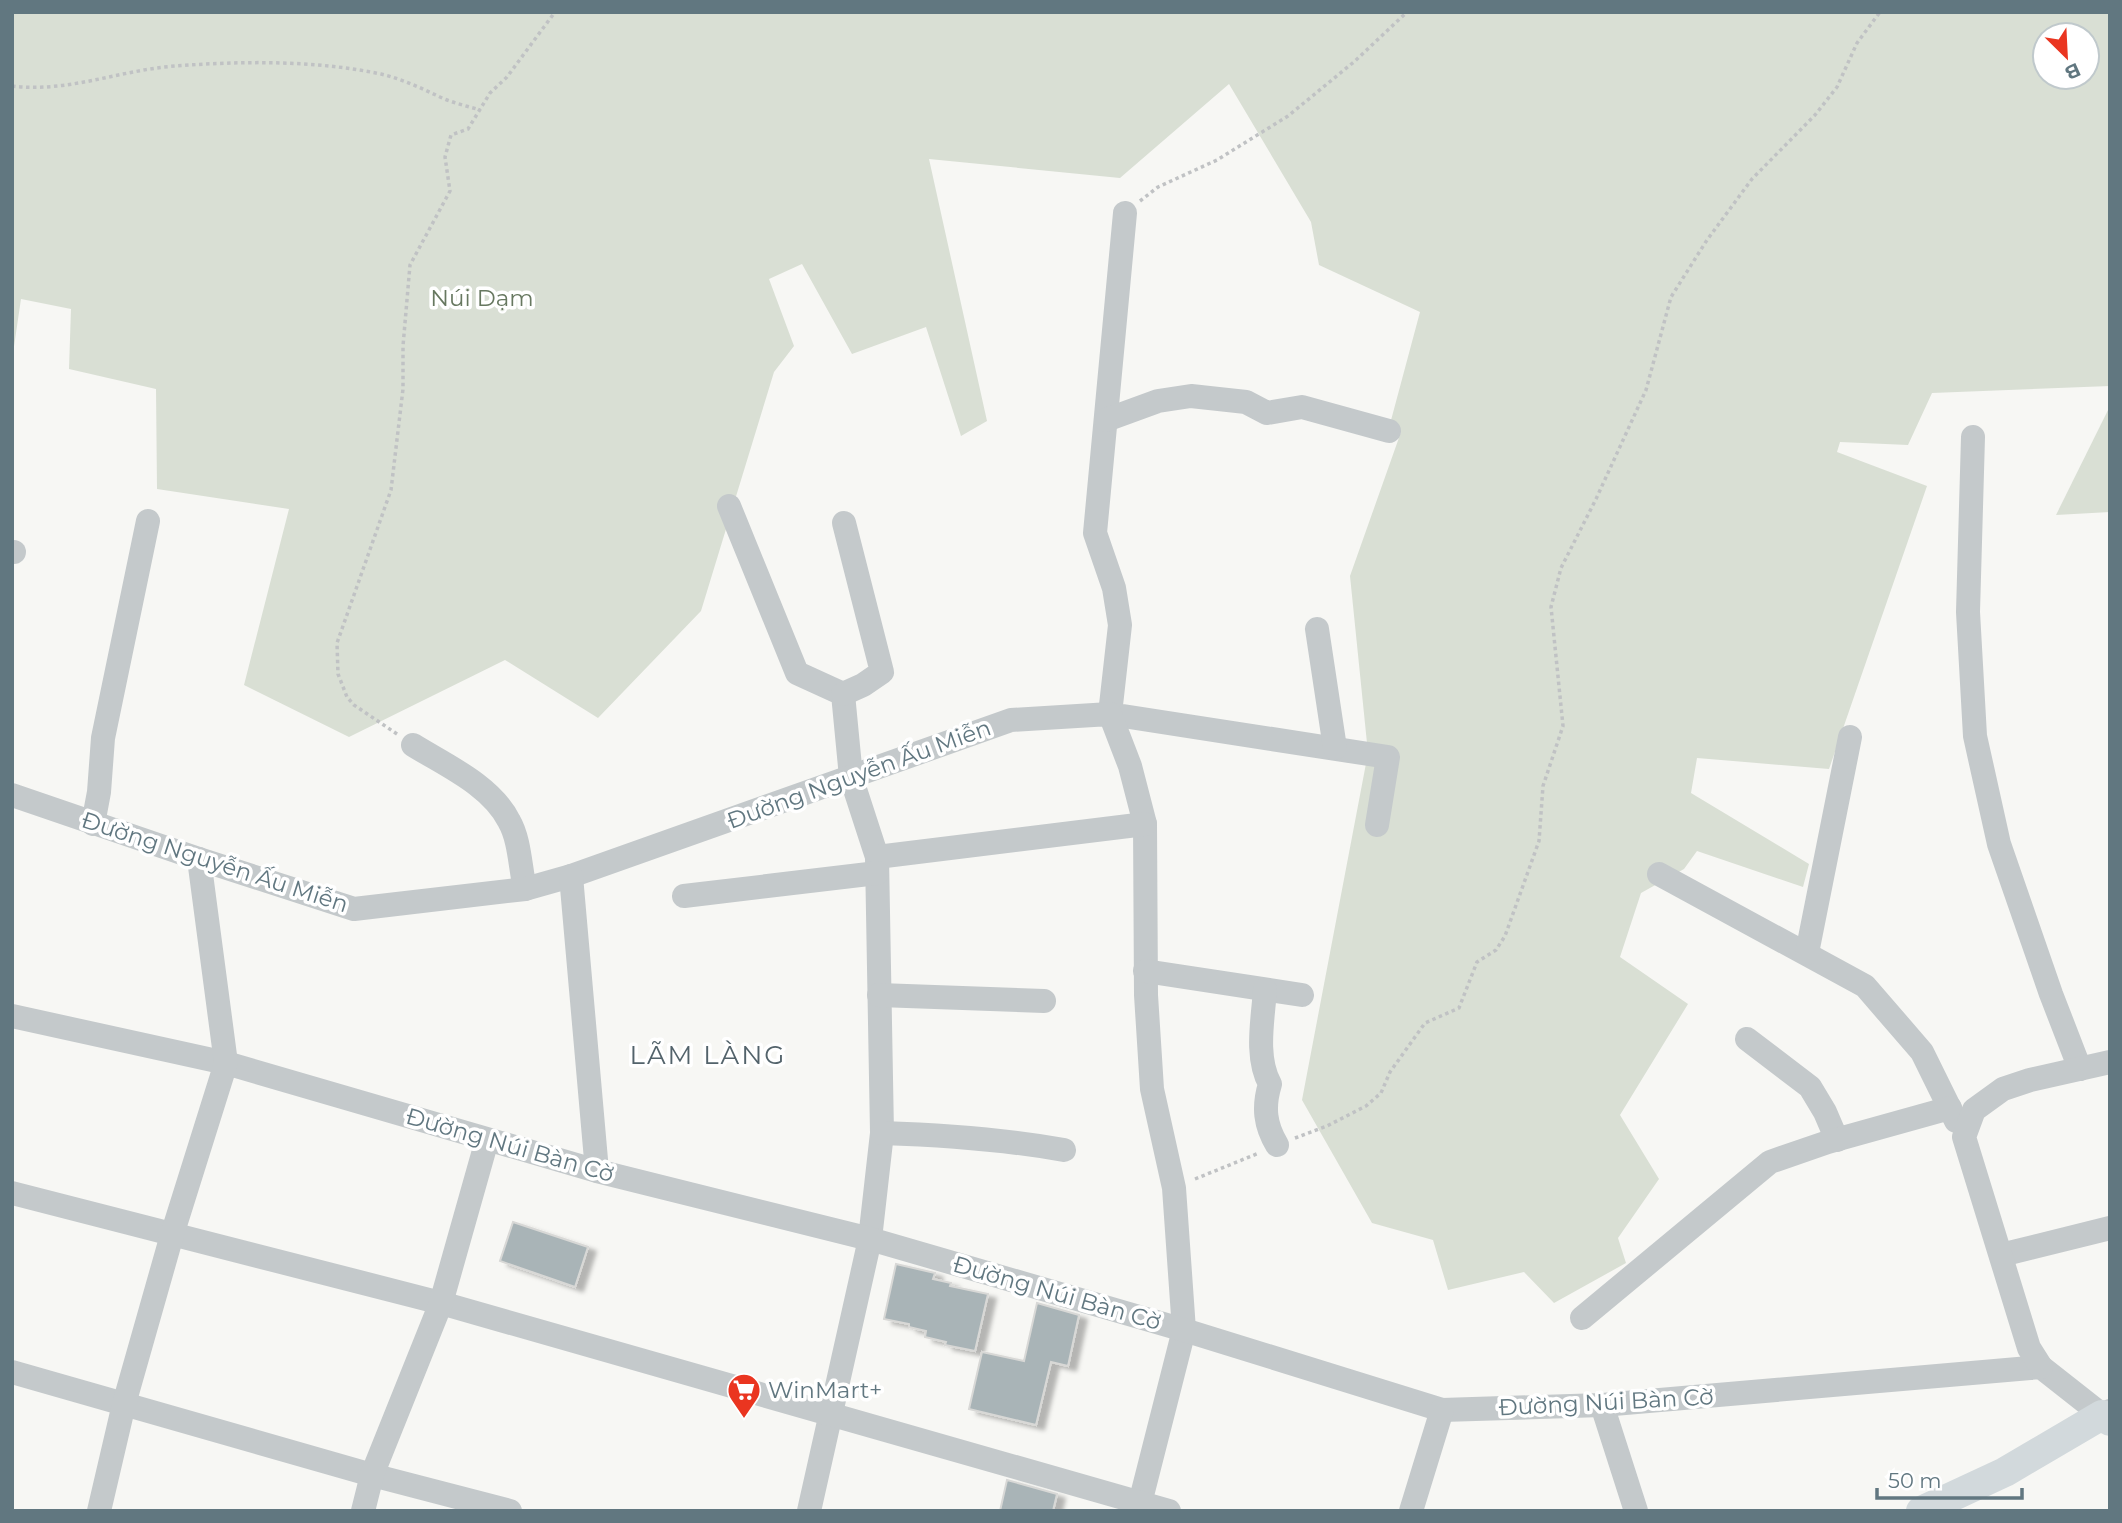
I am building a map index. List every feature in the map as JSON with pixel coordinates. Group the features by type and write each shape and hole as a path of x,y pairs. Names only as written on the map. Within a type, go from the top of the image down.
{"main road":[{"path":"1921,1511 2005,1472 2107,1416"}],"street":[{"path":"1125,213 1095,533 1114,588 1119,625 1110,714 1130,766 1145,824 1145,971 1152,1089 1174,1188 1184,1329 1139,1506"},
{"path":"1106,420 1158,401 1191,396 1246,402 1267,413 1303,407 1389,432"},
{"path":"1973,437 1968,612 1975,736 1998,844 2080,1069"},
{"path":"729,506 797,673 843,694 882,672 844,523"},
{"path":"93,824 99,792 103,738 148,521"},
{"path":"1317,629 1335,748"},
{"path":"809,1511 829,1412 870,1240 881,1133 877,865 850,777 843,694"},
{"name":"Đường Nguyễn Ấu Miễn","path":"12,795 354,909 525,889 571,876 1012,720 1110,714 1388,757 1377,825"},
{"path":"1807,953 1850,737"},
{"path":"413,745 476,784 499,806 510,821 515,835 525,889"},
{"path":"684,896 1145,824"},
{"path":"99,1511 124,1404 172,1235 226,1063 199,859"},
{"path":"1659,874 1865,986 1922,1052 1965,1137 2029,1348 2041,1367 2107,1416"},
{"path":"571,876 597,1171"},
{"path":"1145,971 1302,995"},
{"path":"1265,989 1261,1040 1264,1074 1270,1084 1265,1099 1267,1128 1277,1145"},
{"path":"879,995 1044,1001"},
{"name":"Đường Núi Bàn Cờ","path":"12,1016 226,1063 597,1171 870,1240 1184,1329 1442,1410 1602,1405 2041,1367"},
{"path":"1747,1039 1810,1087 1837,1140"},
{"path":"1965,1137 1974,1110 2003,1089 2110,1062"},
{"path":"1582,1318 1770,1162 1950,1108"},
{"path":"881,1133 962,1136 1064,1150"},
{"path":"363,1511 372,1475 441,1303 487,1140"},
{"path":"12,1194 441,1303 829,1412 1139,1506 1169,1511"},
{"path":"2001,1255 2110,1228"},
{"path":"12,1372 372,1475 510,1511"},
{"path":"1602,1405 1636,1511"},
{"path":"1411,1511 1442,1410"}],"path":[{"path":"413,745 354,705 347,697 338,674 337,643 391,491 403,389 403,346 410,265 450,191 445,157 451,135 468,130 489,93 507,77 555,12"},
{"path":"1125,213 1158,187 1217,160 1288,116 1355,61 1407,12"},
{"path":"1174,1188 1327,1126 1366,1106 1381,1093 1390,1072 1425,1023 1459,1008 1477,962 1496,950 1506,936 1539,841 1543,786 1563,726 1551,607 1561,568 1597,499 1646,390 1671,297 1707,240 1752,179 1815,115 1837,87 1857,43 1880,12"},
{"path":"12,86 37,89 173,66 305,64 382,74 480,110"}],"green space":[{"name":"Núi Dạm","path":"12,12 2110,12 2110,386 1932,393 1908,445 1840,442 1837,452 1927,486 1829,769 1697,758 1691,793 1809,864 1803,887 1697,851 1684,869 1641,893 1620,957 1688,1004 1620,1115 1659,1179 1618,1238 1626,1263 1554,1303 1524,1272 1448,1290 1433,1240 1372,1223 1302,1100 1368,753 1350,576 1401,432 1390,424 1420,312 1319,265 1311,222 1229,84 1120,178 929,159 987,421 961,436 926,327 852,354 802,264 769,279 794,346 774,372 701,611 598,718 505,660 349,737 244,685 289,509 157,489 156,389 69,369 71,309 21,299 12,360"},
{"path":"2110,406 2110,512 2056,515"}],"building":[{"path":"513,1222 588,1247 575,1287 500,1261"},
{"path":"896,1264 935,1273 933,1279 951,1283 950,1286 988,1294 975,1351 945,1345 946,1342 925,1337 926,1331 884,1319"},
{"path":"1037,1303 1079,1315 1068,1366 1051,1362 1036,1425 969,1409 982,1352 1024,1361"},
{"path":"1007,1480 1057,1494 1053,1511 1000,1511"}],"place":[{"name":"WinMart+","path":"744,1420"}],"district":[{"name":"LÃM LÀNG","path":"708,1055"}]}
